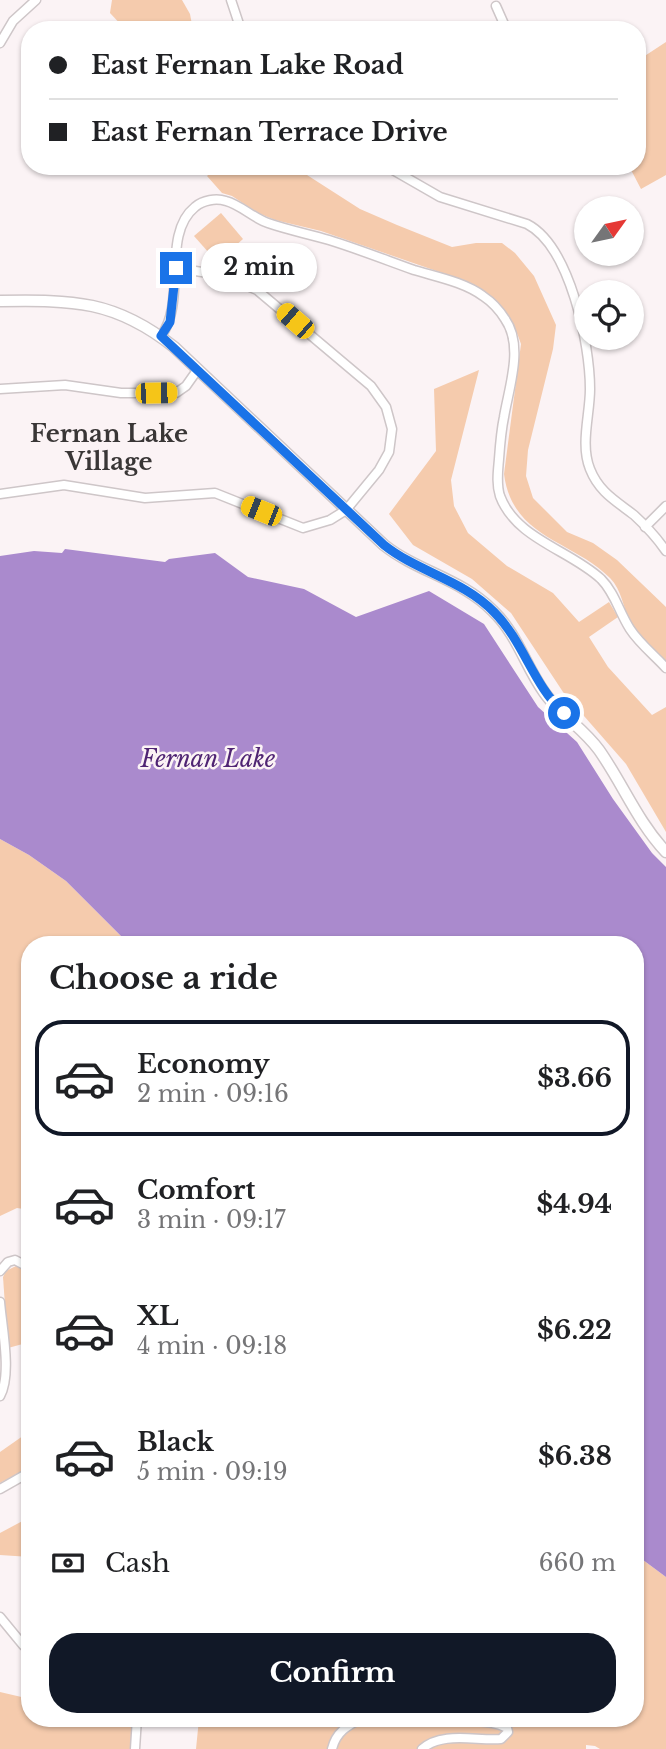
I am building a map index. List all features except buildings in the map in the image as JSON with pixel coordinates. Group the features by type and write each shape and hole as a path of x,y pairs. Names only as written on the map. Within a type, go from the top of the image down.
{"street":[{"path":"0,43 13,21 36,0"},
{"path":"231,0 238,21"},
{"path":"496,6 503,21"},
{"path":"402,175 440,197 527,224 539,231 550,243 561,262 580,317 589,365 586,447 589,467 598,486 645,527 666,551"},
{"path":"161,336 170,322 180,233 185,218 200,203 222,200 268,223 330,240 459,284 489,301 510,326 514,342 498,472 498,487 503,503 526,530 575,559 602,580 632,632 666,668"},
{"path":"0,494 64,485 145,498 215,493 303,528 330,520 346,510 379,471 388,452 392,429 390,418 377,393 257,290 221,275 176,268"},
{"path":"0,301 88,304 141,323 161,336 198,369 392,551 462,587 486,604 518,642 545,693 597,748 636,814 666,852"},
{"path":"0,389 65,384 121,393 176,393 186,386 198,369"},
{"path":"645,527 666,506"},
{"path":"0,1271 15,1260 21,1263"},
{"path":"0,1302 5,1374 0,1396"},
{"path":"0,1489 21,1477"},
{"path":"0,1617 21,1643"},
{"path":"135,1749 136,1727"},
{"path":"332,1749 334,1741 347,1727"},
{"path":"422,1749 437,1741 477,1737 501,1739 508,1732 505,1727"}],"shaded area":[{"path":"112,0 182,0 191,21 118,21 110,13"},
{"path":"666,42 666,175 641,189 634,175 646,175 646,55"},
{"path":"307,175 360,209 452,247 502,243 515,253 534,276 556,325 553,349 528,450 526,476 533,498 567,532 593,543 617,560 666,607 666,662 630,622 617,588 610,578 595,565 531,525 509,495 504,474 521,344 513,325 495,301 471,283 321,231 258,213 232,196 222,193 207,176"},
{"path":"221,213 243,239 217,262 194,236"},
{"path":"479,370 451,480 454,506 468,533 507,566 553,593 579,622 609,602 618,617 589,637 608,667 652,715 666,707 666,832 626,764 563,692 511,613 472,579 413,545 389,514 436,451 434,389"},
{"path":"0,839 66,881 121,936 21,936 21,1209 0,1216"},
{"path":"16,1266 21,1267 21,1344 8,1348 3,1277 6,1271"},
{"path":"21,1437 21,1472 0,1483 0,1452"},
{"path":"21,1522 21,1556 0,1555 0,1533"},
{"path":"644,1561 666,1577 666,1749 600,1749 586,1745 586,1749 196,1749 198,1727 644,1727"},
{"path":"0,1692 21,1697 21,1727 132,1727 131,1749 0,1749"}],"water":[{"name":"Fernan Lake","path":"65,549 165,562 169,559 215,553 248,577 304,589 356,617 429,591 484,624 538,707 577,742 613,799 652,853 666,867 666,1577 644,1561 644,936 121,936 66,881 0,839 0,556 34,551 62,553"}],"district":[{"name":"Fernan Lake Village","path":"109,448"}],"route":[{"path":"176,268 170,322 161,336 384,545 399,556 462,587 492,609 518,642 545,693 564,713"}]}
